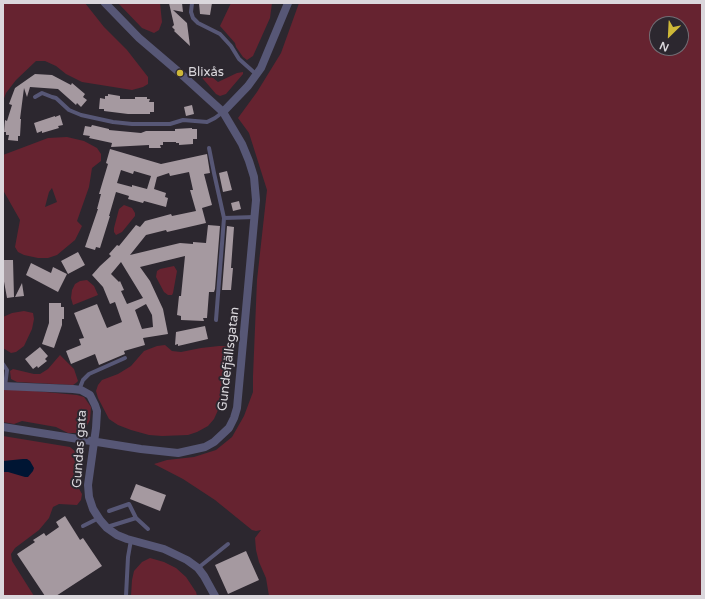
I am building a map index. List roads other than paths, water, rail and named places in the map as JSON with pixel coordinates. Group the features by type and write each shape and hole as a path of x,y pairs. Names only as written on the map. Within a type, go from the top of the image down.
{"street":[{"name":"Gundefjällsgatan","path":"3,427 148,450 178,452 205,447 214,442 229,428 234,418 239,401 255,217 256,200 254,177 242,144 223,112 139,38 105,3"},
{"path":"223,112 257,75 288,3"},
{"path":"4,386 79,390"},
{"name":"Gundas gata","path":"79,390 90,395 97,411 88,486 89,497 99,518 106,527 117,535 164,549 187,560 198,568 210,585 215,596"}],"lane":[{"path":"192,3 191,12 193,18 198,23 220,34 231,46 239,59 257,75"},
{"path":"35,97 42,93 56,98 69,110 81,115 113,122 132,124 170,124 183,120 202,122 210,121 223,112"},
{"path":"210,148 224,218 216,320"},
{"path":"224,218 255,217"},
{"path":"79,390 87,375 126,358"},
{"path":"3,364 7,370 4,386"},
{"path":"108,511 129,504 136,518 148,529"},
{"path":"82,526 99,518"},
{"path":"106,527 136,518"},
{"path":"126,596 128,557 131,540"},
{"path":"198,568 228,544"}],"water":[{"path":"23,459 30,461 34,468 28,477 3,472 3,461"}],"place":[{"name":"Blixås","path":"180,73"}]}
